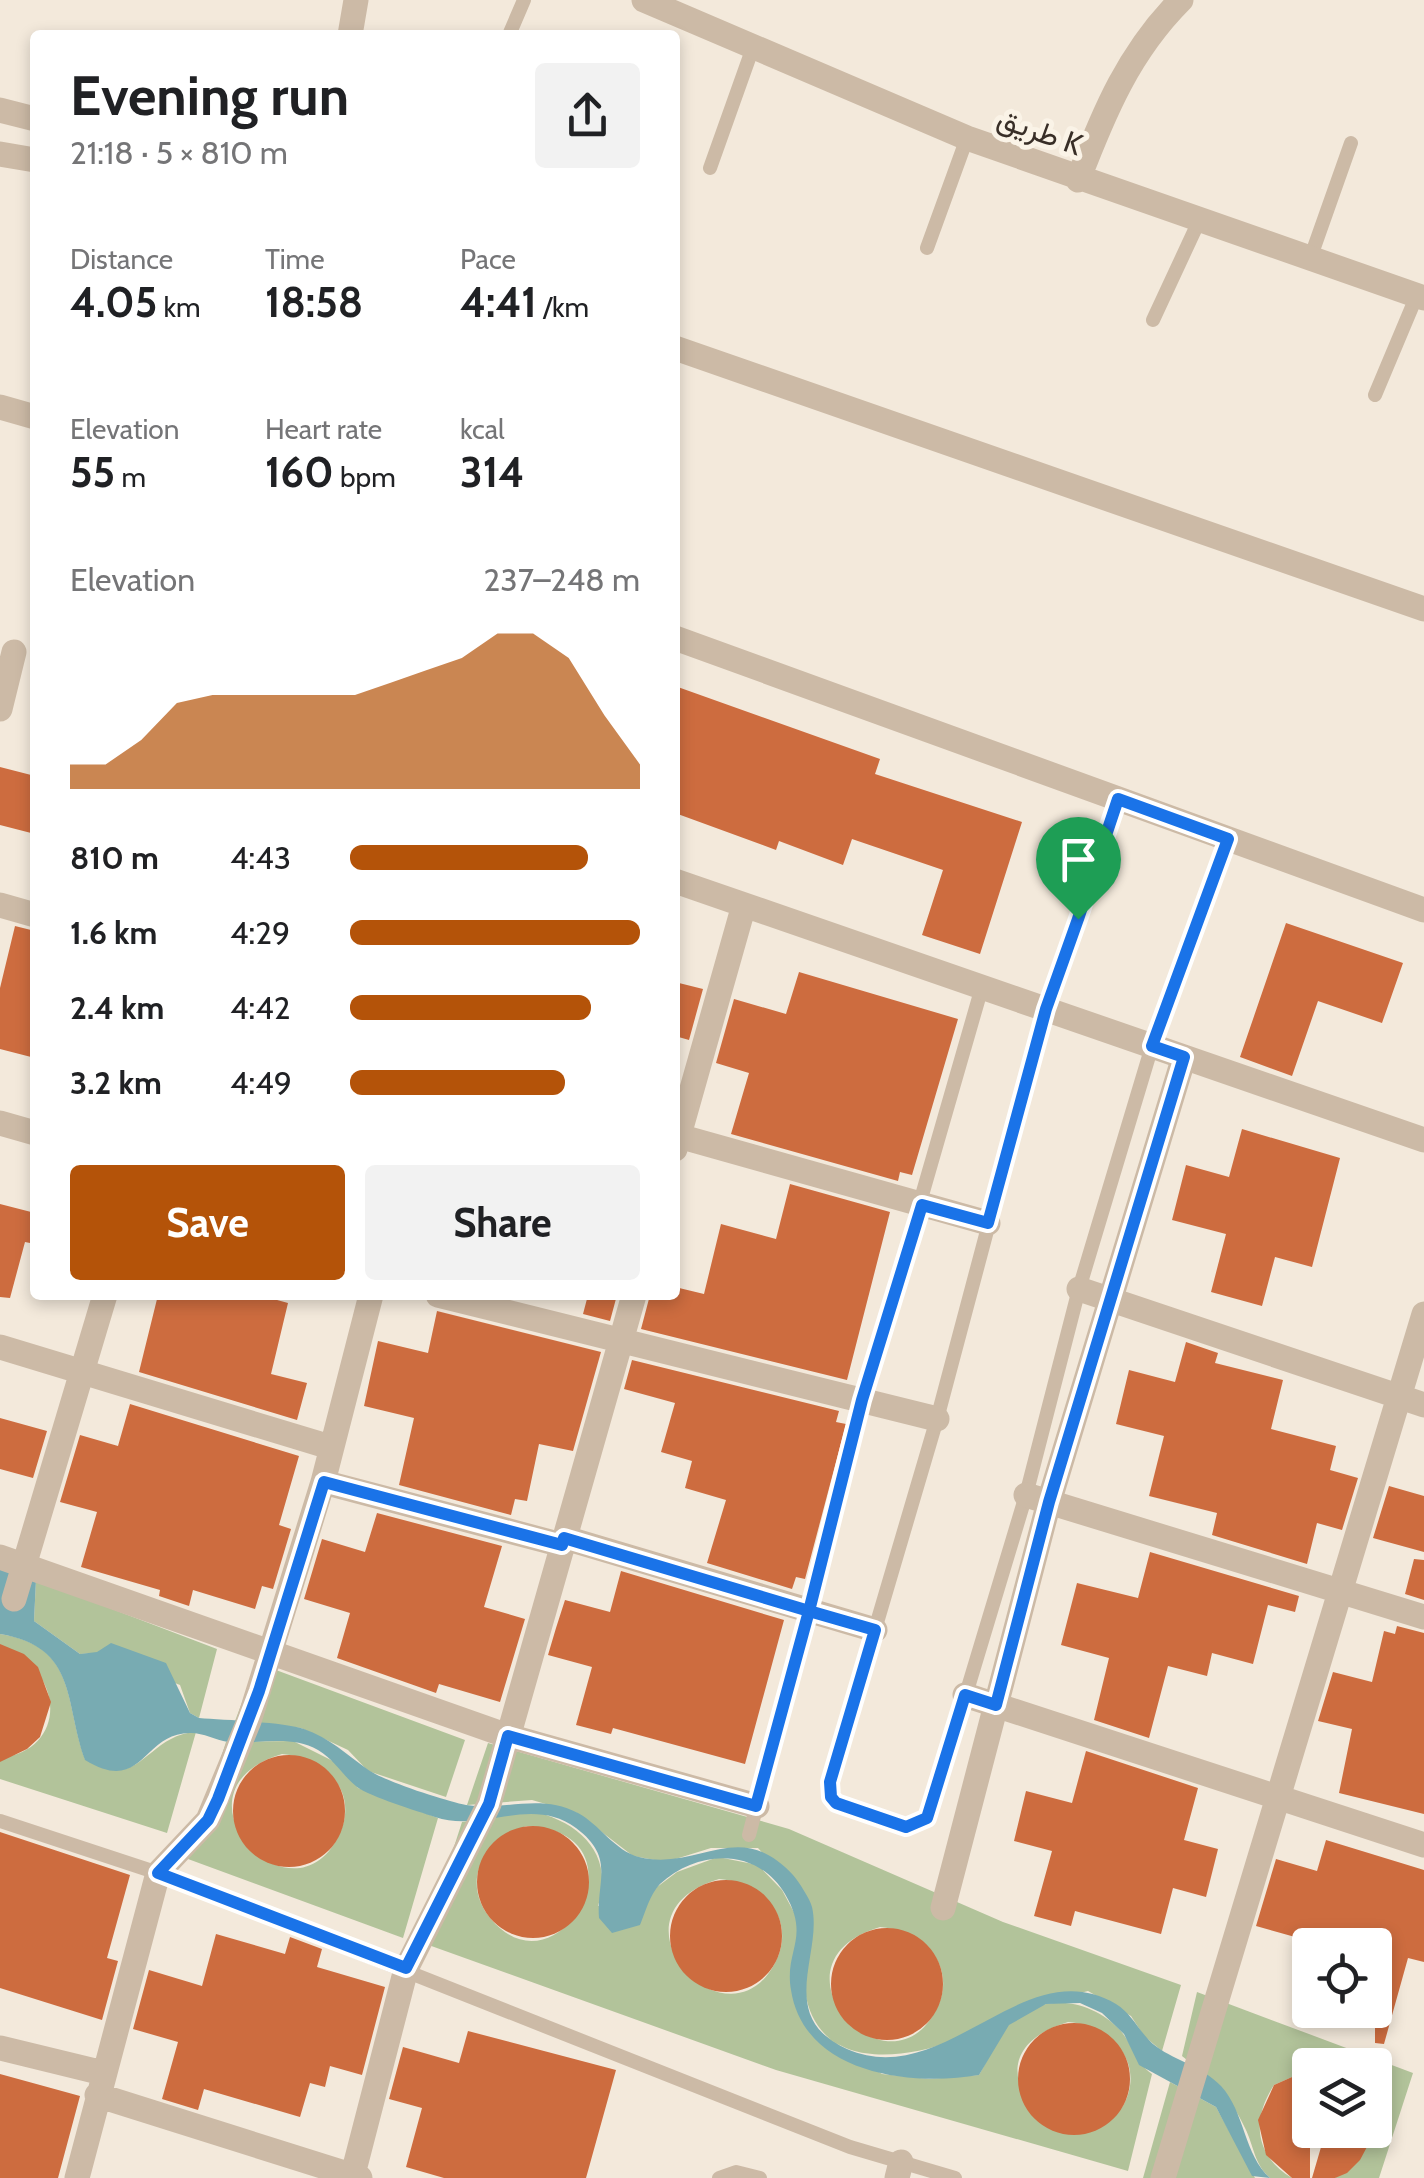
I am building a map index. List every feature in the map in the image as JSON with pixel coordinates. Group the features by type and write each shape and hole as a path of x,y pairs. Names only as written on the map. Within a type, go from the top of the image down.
{"street":[{"path":"351,30 356,0"},
{"name":"طريق K","path":"644,0 752,50 967,138 1420,297"},
{"path":"1078,180 1106,106 1130,61 1181,0"},
{"path":"0,110 30,118"},
{"path":"0,154 30,159"},
{"path":"680,350 1424,609"},
{"path":"0,407 30,415"},
{"path":"680,640 1424,910"},
{"path":"0,709 16,653"},
{"path":"680,883 1424,1140"},
{"path":"0,905 30,914"},
{"path":"680,1126 744,905"},
{"path":"942,1908 996,1705 1037,1498 1109,1299 1184,1057"},
{"path":"0,1123 30,1132"},
{"path":"680,1141 988,1223"},
{"path":"1079,1290 1412,1401"},
{"path":"14,1599 12,1562 82,1372 104,1300"},
{"path":"77,2178 158,1873 208,1820 249,1721 324,1482 370,1300"},
{"path":"458,1300 937,1419"},
{"path":"0,2048 355,2177 406,1968 489,1804 632,1300"},
{"path":"1164,2178 1338,1590 1412,1401 1424,1314"},
{"path":"0,1347 330,1447"},
{"path":"324,1482 563,1542 875,1630"},
{"path":"1037,1498 1424,1617"},
{"path":"12,1562 508,1736 756,1806"},
{"path":"965,1695 1424,1845"}],"lane":[{"path":"511,30 524,0"},
{"path":"710,168 752,50"},
{"path":"927,248 967,138"},
{"path":"1310,259 1351,143"},
{"path":"1153,320 1200,221"},
{"path":"1376,395 1420,297"},
{"path":"1118,799 1046,1009 937,1419 830,1782 831,1797 836,1803 906,1827 927,1818 965,1695 1037,1498 1079,1290 1152,1046 1228,839"},
{"path":"748,1834 862,1400 922,1205 982,987"},
{"path":"0,1821 158,1873 406,1968 899,2170 955,2178"},
{"path":"719,2178 736,2172 760,2178"}],"green space":[{"path":"36,1580 217,1649 199,1718 190,1713 180,1685 97,1653 80,1654 34,1621"},
{"path":"0,1634 25,1640 56,1664 85,1759 119,1770 131,1767 179,1735 196,1732 167,1833 0,1779 0,1758 22,1752 38,1740 47,1725 50,1707 47,1689 37,1672 21,1657 0,1647"},
{"path":"257,1663 465,1740 446,1797 368,1771 348,1750 301,1728 235,1721"},
{"path":"293,1741 339,1764 358,1788 438,1818 403,1938 188,1859 226,1742","holes":["282,1754 313,1762 335,1780 345,1806 338,1837 317,1862 292,1868 268,1861 247,1844 234,1821 233,1795 248,1772"]},
{"path":"488,1743 789,1829 1003,1922 1181,1985 1162,2051 1144,2036 1131,2016 1088,1991 1007,2012 960,2038 931,2048 885,2055 842,2046 825,2035 813,2016 805,1991 812,1908 758,1848 711,1848 666,1862 633,1856 577,1813 532,1800 467,1805","holes":["880,1927 923,1943 933,1953 943,1979 936,2010 915,2035 890,2041 865,2034 845,2017 832,1994 831,1968 846,1945"]},
{"path":"531,1811 564,1823 589,1843 597,1856 602,1887 598,1906 657,1887 677,1872 718,1857 758,1865 782,1890 796,1916 799,1943 791,1968 802,2020 882,2074 929,2079 979,2075 1007,2026 1034,2007 1064,2003 1094,2011 1120,2030 1152,2074 1128,2171 776,2070 423,1943 462,1822","holes":["527,1826 564,1835 584,1854 588,1879 581,1905 565,1927 543,1939 517,1939 491,1919 477,1890 477,1876 489,1851 499,1840","719,1879 749,1887 772,1906 779,1918 781,1947 775,1963 754,1987 729,1994 704,1986 684,1969 671,1946 670,1920 685,1897","1068,2022 1098,2030 1110,2038 1127,2061 1130,2075 1123,2106 1101,2125 1076,2128 1052,2121 1032,2104 1019,2083 1019,2060 1034,2039"]},
{"path":"1197,1992 1346,2048 1292,2048 1292,2077 1274,2085 1267,2098 1260,2136 1270,2159 1292,2178 1270,2178 1265,2173 1226,2096 1182,2056"},
{"path":"1392,2065 1413,2073 1392,2138"},
{"path":"1170,2082 1216,2107 1255,2178 1143,2178"},
{"path":"1360,2148 1389,2148 1379,2178 1335,2178"}],"water":[{"path":"0,1569 36,1580 34,1621 80,1654 97,1652 111,1643 166,1663 190,1713 199,1718 304,1729 375,1774 457,1803 564,1807 586,1818 622,1849 639,1857 680,1858 736,1847 754,1849 773,1858 795,1878 812,1907 807,2002 813,2020 825,2036 847,2049 883,2057 917,2052 1016,2005 1049,1994 1082,1992 1116,2004 1157,2047 1206,2073 1221,2086 1235,2108 1255,2158 1270,2178 1252,2176 1216,2107 1139,2065 1124,2034 1102,2013 1080,2003 1046,2004 1009,2025 979,2075 923,2079 893,2076 838,2057 816,2040 800,2018 790,1976 796,1922 785,1894 759,1868 743,1861 709,1859 675,1872 656,1888 640,1925 612,1933 599,1918 601,1870 596,1850 576,1828 559,1819 524,1814 471,1821 435,1817 364,1791 324,1754 296,1742 239,1743 191,1733 175,1735 132,1767 120,1771 85,1760 64,1680 56,1664 25,1641 0,1634"}],"building":[{"path":"680,688 880,759 875,774 1022,822 980,954 922,935 943,870 852,839 843,865 779,841 776,850 680,815"},
{"path":"0,767 30,775 30,833 0,825"},
{"path":"1286,923 1403,963 1382,1023 1318,1001 1292,1076 1240,1057"},
{"path":"15,926 30,930 30,1057 0,1049 0,988"},
{"path":"799,972 958,1019 912,1175 900,1172 898,1181 731,1134 749,1073 716,1063 734,999 786,1014"},
{"path":"680,983 703,989 689,1040 680,1037"},
{"path":"1242,1129 1340,1158 1312,1267 1275,1257 1262,1306 1211,1292 1226,1234 1172,1220 1186,1165 1229,1177"},
{"path":"790,1184 890,1212 847,1380 641,1329 649,1300 680,1300 680,1288 704,1294 721,1224 776,1239"},
{"path":"0,1204 30,1212 30,1243 25,1242 10,1298 0,1297"},
{"path":"157,1300 277,1300 288,1303 271,1374 307,1383 297,1420 139,1372"},
{"path":"587,1300 616,1300 610,1321 583,1314"},
{"path":"437,1311 601,1352 573,1451 539,1444 527,1501 515,1499 511,1515 399,1485 414,1418 364,1406 378,1341 428,1353"},
{"path":"1186,1342 1218,1353 1215,1363 1283,1380 1271,1429 1336,1446 1330,1470 1358,1478 1342,1530 1317,1523 1307,1564 1212,1535 1217,1513 1149,1496 1164,1436 1116,1424 1129,1370 1175,1382"},
{"path":"632,1360 839,1411 836,1422 846,1424 805,1579 796,1577 792,1589 707,1563 726,1500 685,1488 692,1461 661,1452 675,1403 624,1389"},
{"path":"130,1404 299,1456 279,1525 291,1529 273,1589 262,1586 255,1609 193,1590 189,1606 159,1596 160,1590 81,1567 97,1512 60,1502 80,1435 118,1446"},
{"path":"0,1418 47,1431 33,1478 0,1469"},
{"path":"1389,1486 1424,1496 1424,1552 1373,1538"},
{"path":"377,1513 502,1546 484,1607 525,1619 500,1702 439,1684 436,1693 337,1658 350,1613 304,1599 322,1539 365,1552"},
{"path":"1150,1552 1299,1596 1295,1612 1268,1605 1253,1664 1212,1653 1207,1676 1168,1666 1149,1738 1094,1720 1109,1658 1061,1645 1077,1583 1138,1598"},
{"path":"1414,1559 1424,1560 1424,1600 1405,1594"},
{"path":"621,1571 784,1620 745,1764 613,1728 611,1734 576,1725 592,1667 548,1655 565,1600 610,1612"},
{"path":"1397,1626 1424,1633 1424,1814 1339,1793 1352,1729 1318,1721 1333,1672 1372,1682 1384,1631 1395,1634"},
{"path":"0,1644 24,1654 38,1667 51,1702 40,1737 27,1749 0,1762"},
{"path":"1086,1751 1198,1788 1184,1840 1218,1849 1206,1897 1173,1888 1161,1934 1075,1911 1071,1926 1034,1916 1052,1851 1014,1841 1026,1791 1072,1803"},
{"path":"289,1755 310,1759 329,1771 341,1790 345,1811 341,1832 329,1851 310,1863 289,1867 268,1863 249,1851 237,1832 233,1811 237,1790 249,1771 268,1759"},
{"path":"533,1826 554,1830 573,1842 585,1861 589,1882 585,1903 573,1922 554,1934 533,1938 512,1934 493,1922 481,1903 477,1882 481,1861 493,1842 512,1830"},
{"path":"0,1832 130,1875 107,1958 118,1961 102,2020 0,1988"},
{"path":"1326,1840 1424,1870 1424,1962 1408,1958 1392,2015 1392,1928 1292,1928 1292,1936 1256,1926 1276,1859 1317,1871"},
{"path":"726,1880 748,1884 766,1896 778,1914 782,1936 778,1958 766,1976 748,1988 726,1992 704,1988 686,1976 674,1958 670,1936 674,1914 686,1896 704,1884"},
{"path":"887,1928 909,1932 927,1944 939,1962 943,1984 939,2006 927,2024 909,2036 887,2040 865,2036 847,2024 835,2006 831,1984 835,1962 847,1944 865,1932"},
{"path":"216,1934 285,1954 290,1937 322,1949 317,1967 385,1987 362,2075 330,2066 325,2087 310,2083 300,2117 204,2089 198,2110 162,2099 178,2042 133,2029 149,1970 202,1986"},
{"path":"1074,2023 1096,2027 1114,2039 1126,2057 1130,2079 1126,2101 1114,2119 1096,2131 1074,2135 1052,2131 1034,2119 1022,2101 1018,2079 1022,2057 1034,2039 1052,2027"},
{"path":"1375,2028 1388,2028 1384,2044 1375,2043"},
{"path":"468,2031 616,2070 586,2178 444,2178 406,2167 422,2108 389,2099 403,2047 459,2063"},
{"path":"0,2074 80,2096 58,2178 0,2178"},
{"path":"1292,2077 1292,2148 1310,2148 1310,2178 1292,2178 1266,2155 1258,2120 1274,2085"},
{"path":"1321,2148 1366,2148 1347,2173 1335,2178 1312,2178"}],"route":[{"path":"1078,919 1046,1009 988,1223 922,1205 862,1400 809,1611 564,1538 562,1545 324,1482 259,1691 218,1799 208,1820 158,1873 406,1968 489,1804 508,1736 756,1806 809,1611 875,1630 830,1782 831,1797 836,1803 906,1827 927,1818 965,1695 996,1705 1049,1502 1184,1057 1152,1046 1228,839 1118,799 1078,919"}]}
